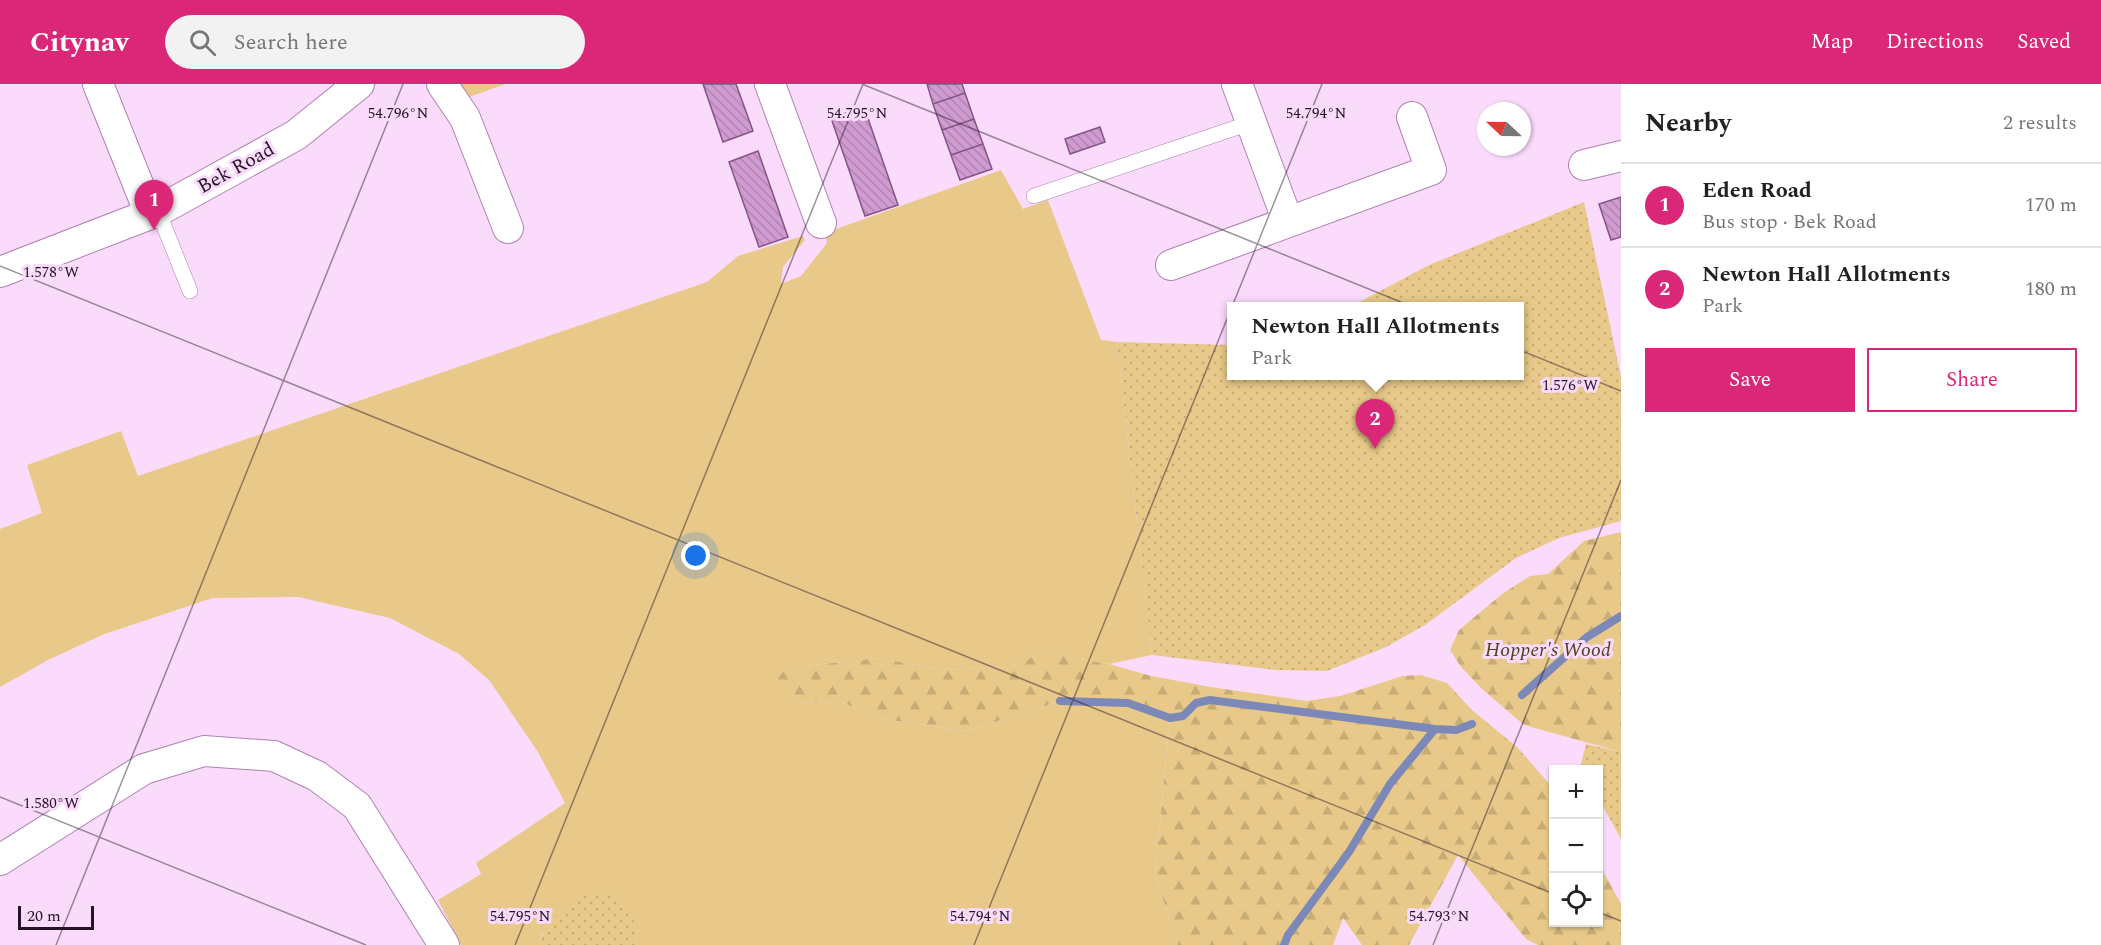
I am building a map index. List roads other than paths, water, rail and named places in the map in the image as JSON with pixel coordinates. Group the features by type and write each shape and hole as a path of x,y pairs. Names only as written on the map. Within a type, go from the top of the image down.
{"street":[{"path":"98,84 154,213"},
{"name":"Bek Road","path":"0,272 154,213 296,135 359,84"},
{"path":"441,84 465,118 508,228"},
{"path":"770,84 821,223"},
{"path":"1237,84 1288,222"},
{"path":"1171,265 1431,170 1412,117"},
{"path":"1584,165 1621,156"},
{"path":"0,860 144,769 204,751 274,756 317,777 357,806 444,945"}],"lane":[{"path":"1034,196 1250,123"},
{"path":"154,213 190,291"}],"waterway":[{"path":"1522,695 1587,637 1621,616"},
{"path":"1060,701 1128,703 1170,718 1183,716 1196,703 1210,700 1435,729"},
{"path":"1284,945 1288,935 1349,852 1390,784 1435,729 1456,730 1472,724"}],"place":[{"name":"Eden Road","path":"154,230"},
{"name":"Newton Hall Allotments","path":"1375,449"}],"park label":[{"name":"Hopper's Wood","path":"1548,650"}]}
